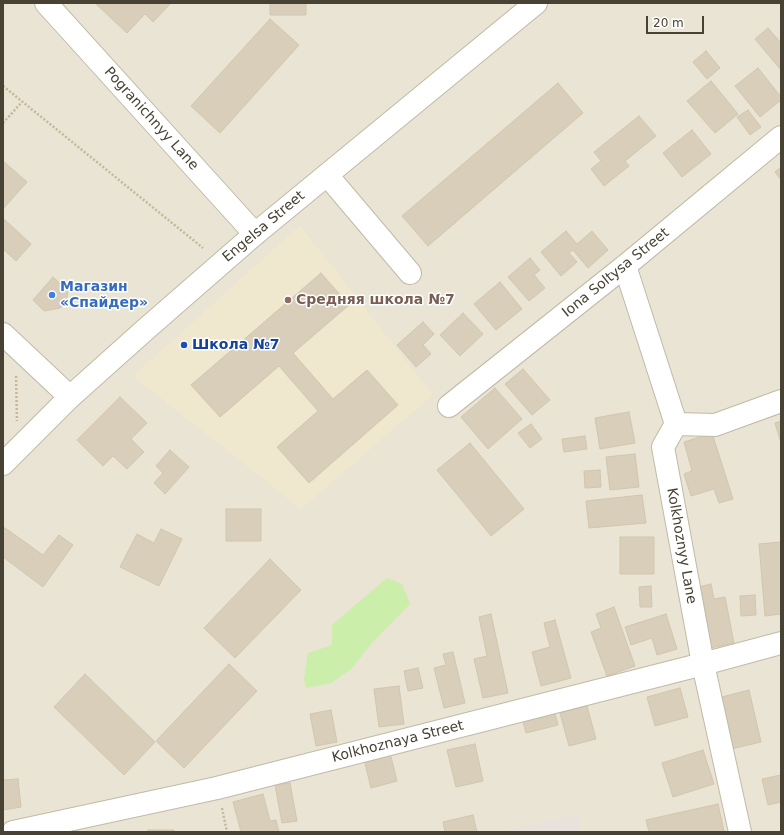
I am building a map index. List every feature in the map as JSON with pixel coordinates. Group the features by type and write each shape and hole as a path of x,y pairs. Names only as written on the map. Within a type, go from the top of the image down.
{"street":[{"name":"Pogranichnyy Lane","path":"46,3 255,234"},
{"name":"Engelsa Street","path":"8,459 70,397 255,234 536,3"},
{"name":"Iona Soltysa Street","path":"450,406 625,266 781,137"},
{"path":"327,175 410,273"},
{"path":"625,266 676,424 715,425 781,401"},
{"path":"10,340 70,397"},
{"name":"Kolkhoznyy Lane","path":"676,424 663,447 703,664 740,832"},
{"name":"Kolkhoznaya Street","path":"13,832 217,788 781,643"}],"path":[{"path":"3,86 203,248"},
{"path":"3,123 22,102"},
{"path":"8,459 17,426 10,340"}],"shaded area":[{"path":"3,3 781,3 781,832 3,832"},
{"name":"Средняя школа №7","path":"300,225 433,395 301,509 133,376"},
{"path":"578,814 581,832 502,832"}],"green space":[{"path":"387,578 402,584 410,604 372,643 351,669 331,683 306,688 304,679 308,653 332,645 332,625"}],"building":[{"path":"95,3 170,4 153,22 145,14 127,33"},
{"path":"270,3 306,3 306,15 270,15"},
{"path":"270,19 299,45 220,133 191,106"},
{"path":"768,28 781,43 781,70 755,39"},
{"path":"706,51 720,68 707,79 693,62"},
{"path":"758,68 781,97 781,100 760,117 735,86"},
{"path":"711,81 738,114 715,133 687,101"},
{"path":"558,83 583,113 428,246 402,216"},
{"path":"748,110 761,127 750,135 737,117"},
{"path":"639,116 656,136 625,161 629,166 604,186 591,169 601,161 594,152"},
{"path":"692,130 711,154 682,177 663,153"},
{"path":"3,161 27,182 3,209"},
{"path":"781,167 781,180 775,172"},
{"path":"5,220 31,244 16,261 3,249 3,222"},
{"path":"566,231 577,244 592,231 608,250 588,268 573,250 569,253 577,262 561,276 541,252"},
{"path":"530,258 540,270 534,275 545,288 529,301 508,277"},
{"path":"321,273 349,305 293,353 333,399 367,370 398,405 309,483 277,447 318,411 279,366 220,417 191,385"},
{"name":"Магазин «Спайдер»","path":"53,277 68,291 66,302 60,308 44,311 33,300"},
{"path":"500,282 522,309 496,330 474,304"},
{"path":"463,313 483,334 460,356 440,335"},
{"path":"423,322 434,334 423,345 431,354 416,367 397,345"},
{"path":"523,369 550,400 532,415 505,384"},
{"path":"495,388 522,419 488,449 461,417"},
{"path":"120,397 147,423 131,439 144,452 127,469 113,456 103,466 77,440"},
{"path":"629,412 635,443 600,449 595,418"},
{"path":"781,421 781,443 775,423"},
{"path":"531,424 542,439 530,448 518,433"},
{"path":"712,433 733,499 719,503 714,489 691,496 684,474 692,471 684,442"},
{"path":"585,436 587,449 564,452 562,439"},
{"path":"470,443 524,509 491,536 437,470"},
{"path":"170,450 189,467 165,494 154,483 163,473 156,466"},
{"path":"635,454 639,487 610,490 606,457"},
{"path":"600,470 601,487 585,488 584,471"},
{"path":"642,495 646,523 589,528 586,501"},
{"path":"226,509 261,509 261,541 226,541"},
{"path":"5,528 43,555 59,535 73,545 43,587 3,557 3,531"},
{"path":"161,529 182,539 159,586 120,567 137,534 154,543"},
{"path":"620,537 654,537 654,574 620,574"},
{"path":"781,542 781,614 765,616 759,544"},
{"path":"270,559 301,590 235,658 204,628"},
{"path":"711,584 714,599 725,597 734,643 711,648 699,587"},
{"path":"651,586 652,607 640,607 639,587"},
{"path":"755,595 756,615 741,616 740,596"},
{"path":"614,607 635,666 607,676 591,632 601,628 596,614"},
{"path":"491,614 508,693 483,698 474,659 487,656 479,617"},
{"path":"666,614 677,649 657,655 652,638 631,645 625,627"},
{"path":"555,620 571,678 541,686 532,652 550,647 544,623"},
{"path":"453,652 465,703 444,708 434,668 446,665 443,654"},
{"path":"229,664 257,691 184,768 156,741"},
{"path":"418,668 423,688 408,691 404,671"},
{"path":"85,674 155,742 124,775 54,707"},
{"path":"399,686 404,724 379,727 374,689"},
{"path":"680,688 688,717 655,726 647,697"},
{"path":"749,690 761,742 731,749 718,698"},
{"path":"553,706 558,725 526,733 521,714"},
{"path":"587,706 596,739 569,746 560,713"},
{"path":"331,710 337,742 316,746 310,714"},
{"path":"475,744 483,781 456,787 447,750"},
{"path":"703,750 714,784 673,797 662,763"},
{"path":"390,753 397,781 371,788 364,759"},
{"path":"781,775 781,802 768,805 762,779"},
{"path":"18,779 21,807 3,810 3,780"},
{"path":"290,783 297,821 282,823 275,785"},
{"path":"263,794 270,821 276,820 279,832 241,832 233,802"},
{"path":"718,804 724,831 649,832 646,820"},
{"path":"473,815 477,832 445,832 443,822"},
{"path":"148,830 174,830 174,832 148,832"}],"place":[{"name":"Магазин «Спайдер»","path":"52,295"},
{"name":"Средняя школа №7","path":"288,300"},
{"name":"Школа №7","path":"184,345"}]}
